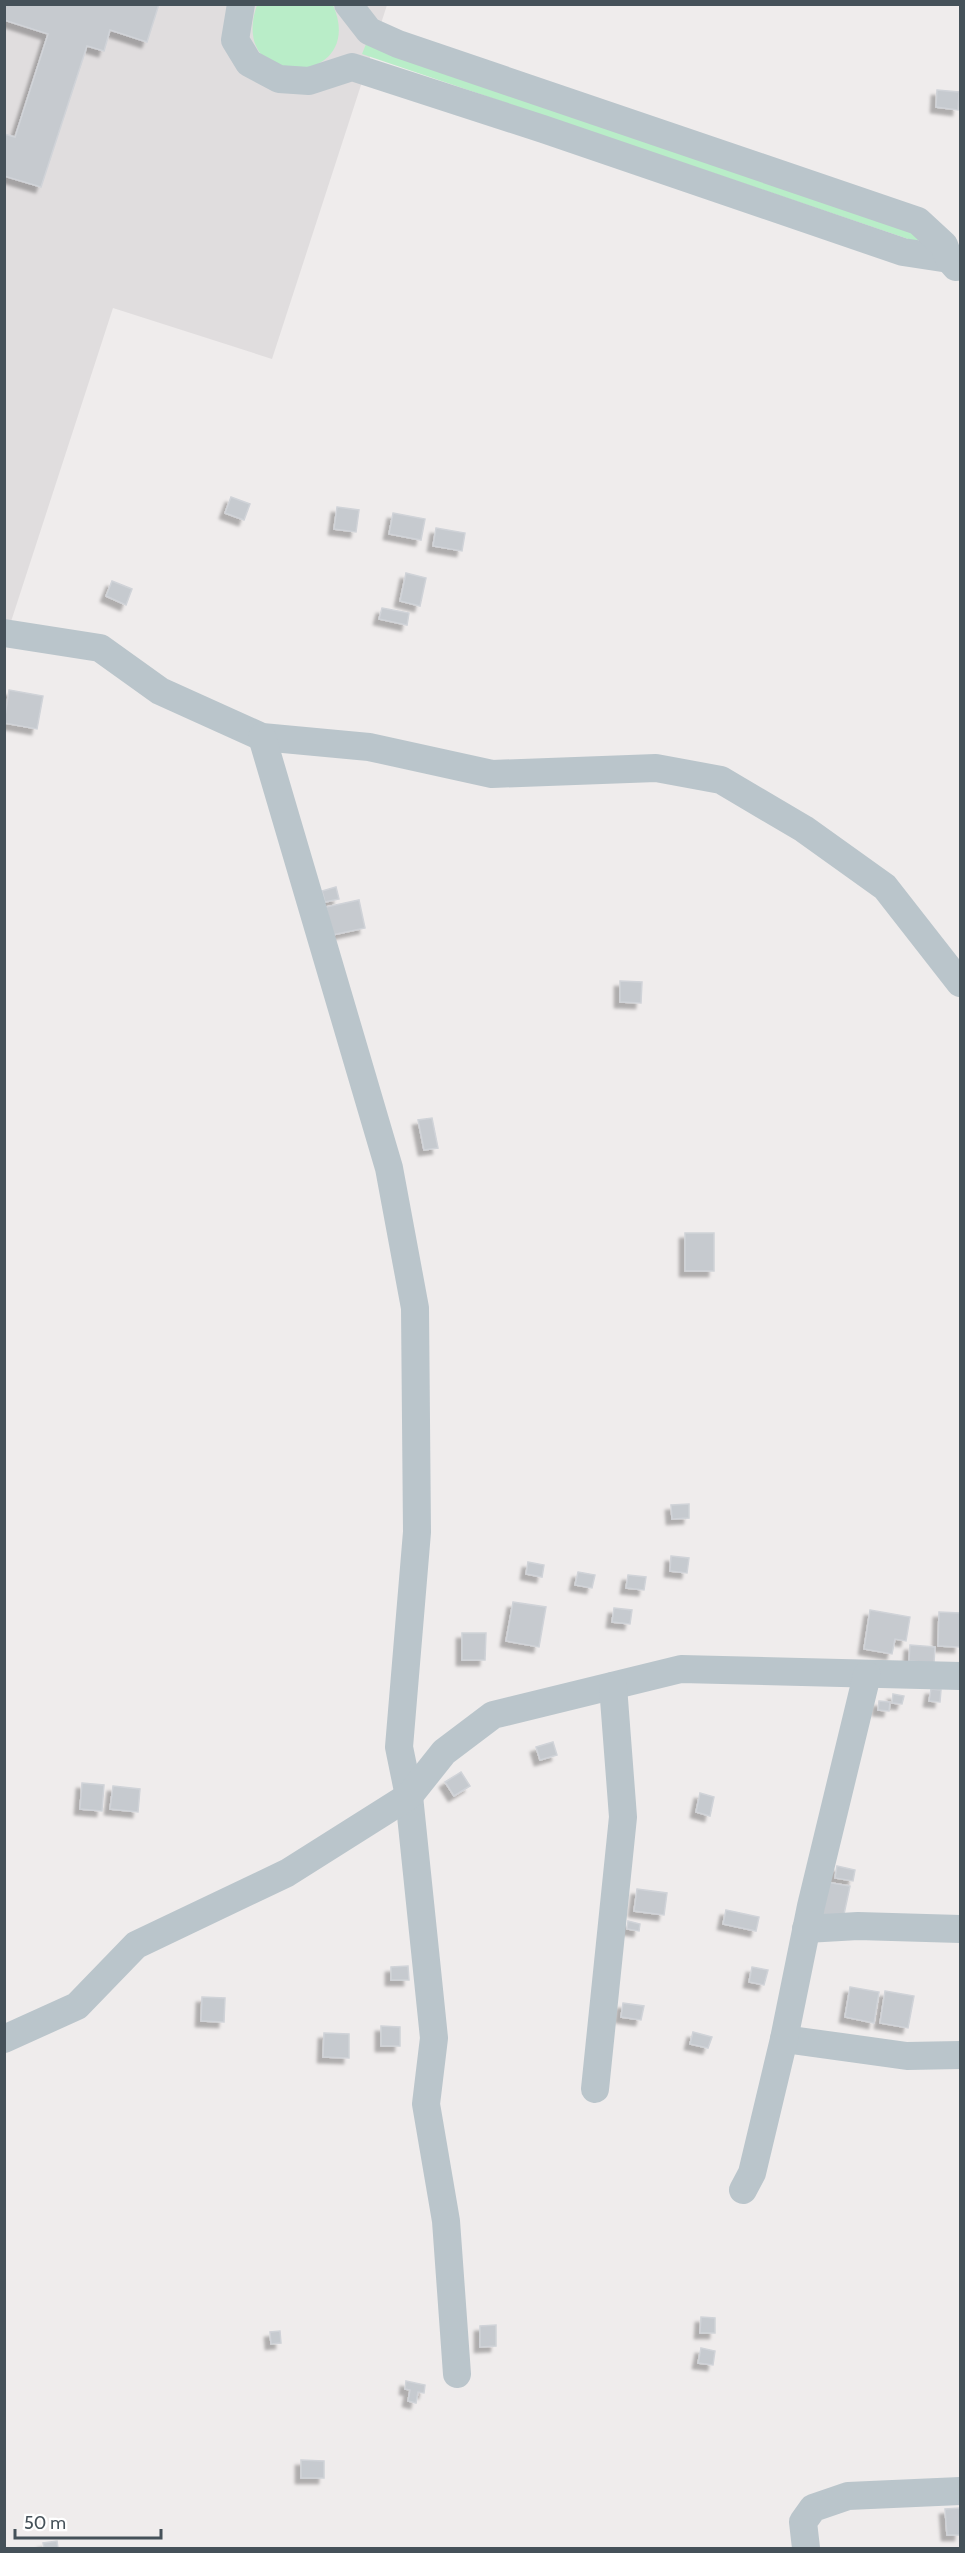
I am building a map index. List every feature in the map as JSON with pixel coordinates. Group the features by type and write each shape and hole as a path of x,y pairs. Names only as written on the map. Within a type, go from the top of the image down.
{"street":[{"path":"241,4 235,40 249,63 279,79 309,81 352,67 554,132 903,252 955,265"},
{"path":"348,4 369,31 398,44 918,221 944,245 955,265"},
{"path":"4,633 100,648 160,691 262,736 369,747 492,774 656,768 721,780 804,829 885,887 960,982"},
{"path":"262,736 389,1168 415,1308 417,1532 399,1747 409,1796 434,2038 426,2104 446,2221 457,2374"},
{"path":"4,2039 77,2006 136,1945 287,1873 409,1796 444,1752 493,1715 681,1669 960,1676"},
{"path":"743,2190 752,2173 784,2039 806,1929 867,1675"},
{"path":"595,2089 623,1816 613,1686"},
{"path":"806,1929 858,1926 960,1929"},
{"path":"784,2039 907,2056 960,2055"},
{"path":"806,2548 803,2522 813,2508 848,2496 960,2491"}],"shaded area":[{"path":"5,5 387,5 272,359 113,308 5,640"}],"green space":[{"path":"257,5 333,5 339,32 332,52 317,65 297,69 277,66 261,54 253,34"},
{"path":"366,44 921,236 917,242 362,54"}],"building":[{"path":"4,4 159,4 147,42 110,30 104,51 87,46 41,187 4,176 4,134 15,137 48,34 4,20"},
{"path":"937,90 959,92 958,110 936,107"},
{"path":"231,497 250,504 244,520 225,513"},
{"path":"337,507 359,510 356,532 334,529"},
{"path":"393,513 425,519 421,540 389,534"},
{"path":"436,528 465,533 462,551 433,546"},
{"path":"406,573 426,578 420,606 400,601"},
{"path":"112,581 132,589 126,605 106,596"},
{"path":"382,608 409,613 407,625 379,619"},
{"path":"9,690 43,696 37,729 4,723"},
{"path":"336,887 339,899 325,902 322,891"},
{"path":"359,900 365,928 332,935 326,907"},
{"path":"620,981 642,982 641,1003 620,1002"},
{"path":"432,1118 438,1148 424,1150 418,1120"},
{"path":"685,1233 714,1233 714,1271 685,1271"},
{"path":"689,1504 689,1518 672,1519 671,1505"},
{"path":"671,1556 689,1558 687,1573 670,1571"},
{"path":"528,1562 544,1565 542,1577 526,1574"},
{"path":"578,1572 595,1575 592,1588 575,1585"},
{"path":"628,1575 646,1577 644,1590 626,1588"},
{"path":"513,1602 546,1607 539,1647 506,1641"},
{"path":"614,1608 632,1610 630,1624 612,1622"},
{"path":"870,1610 910,1617 906,1641 895,1639 892,1654 864,1649"},
{"path":"939,1612 960,1613 960,1647 938,1646"},
{"path":"462,1633 486,1633 485,1660 462,1660"},
{"path":"910,1645 935,1647 934,1663 909,1661"},
{"path":"931,1689 941,1690 940,1702 929,1701"},
{"path":"893,1694 904,1696 902,1704 892,1703"},
{"path":"879,1701 890,1702 889,1711 878,1710"},
{"path":"553,1742 557,1755 540,1760 536,1747"},
{"path":"461,1772 470,1786 454,1796 445,1782"},
{"path":"82,1783 104,1785 102,1811 80,1809"},
{"path":"113,1786 140,1789 138,1812 110,1809"},
{"path":"700,1793 714,1797 710,1816 696,1812"},
{"path":"837,1866 855,1870 853,1881 835,1878"},
{"path":"826,1882 850,1886 843,1919 820,1915"},
{"path":"637,1889 667,1893 664,1915 634,1911"},
{"path":"726,1910 759,1917 756,1931 723,1924"},
{"path":"628,1921 640,1924 639,1931 627,1929"},
{"path":"408,1966 409,1980 391,1980 391,1967"},
{"path":"752,1967 768,1970 764,1985 749,1982"},
{"path":"850,1987 879,1992 874,2023 845,2017"},
{"path":"885,1991 914,1996 908,2028 880,2023"},
{"path":"202,1997 225,1998 224,2022 201,2021"},
{"path":"623,2003 644,2006 641,2020 621,2017"},
{"path":"381,2026 400,2027 400,2046 381,2046"},
{"path":"693,2032 712,2037 708,2048 690,2044"},
{"path":"324,2033 349,2034 349,2058 323,2057"},
{"path":"701,2317 715,2318 715,2333 700,2333"},
{"path":"496,2325 496,2346 480,2347 480,2326"},
{"path":"280,2331 281,2343 271,2344 270,2332"},
{"path":"701,2348 715,2351 713,2365 698,2363"},
{"path":"406,2381 425,2385 424,2393 418,2392 416,2403 408,2401 410,2390 405,2389"},
{"path":"301,2460 324,2461 324,2478 301,2478"},
{"path":"960,2508 960,2535 947,2535 945,2509"},
{"path":"57,2541 58,2548 44,2548 43,2543"}]}
